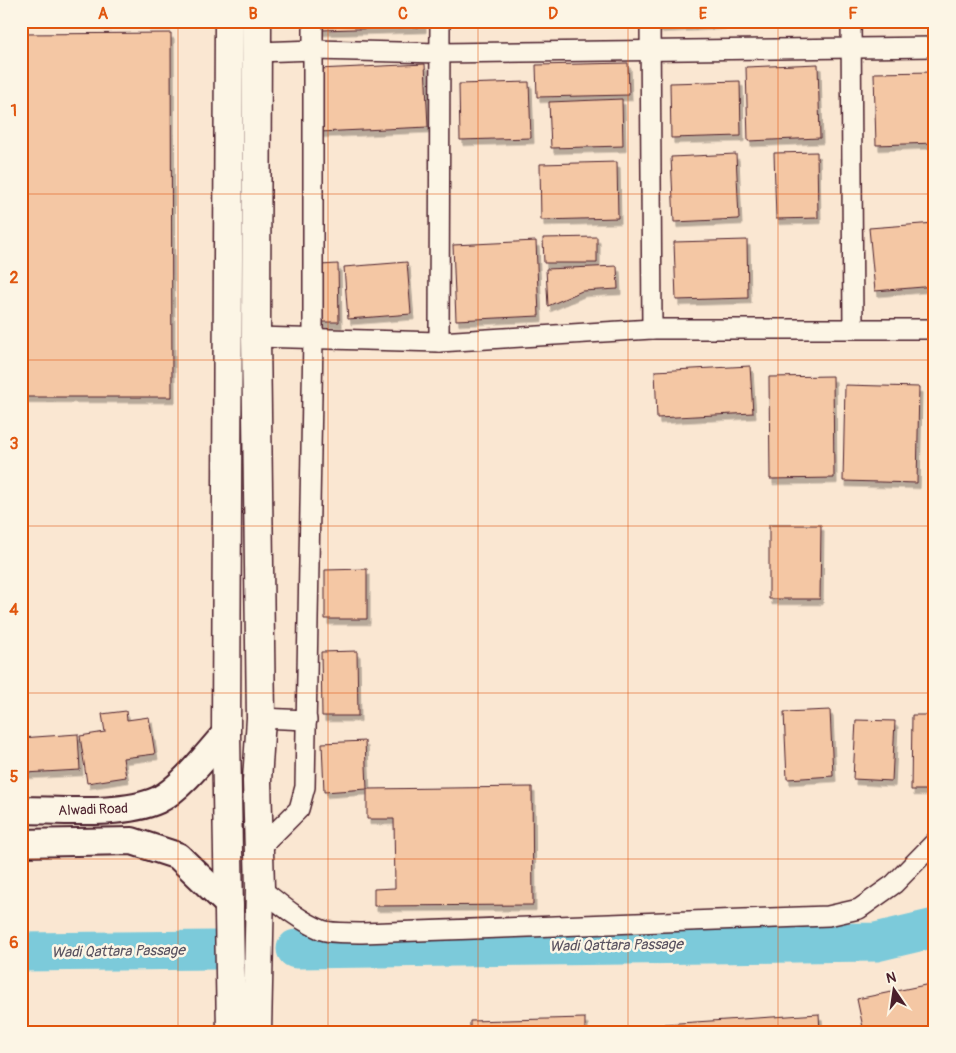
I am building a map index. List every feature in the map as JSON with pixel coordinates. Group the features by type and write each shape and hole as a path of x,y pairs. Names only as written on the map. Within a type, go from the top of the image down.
{"highway":[{"path":"229,21 226,733 231,1032"},
{"path":"257,1032 260,888 257,781 261,718 256,336 258,21"}],"main road":[{"name":"Alwadi Road","path":"21,810 131,809 160,799 188,776 226,733"},
{"path":"131,809 134,818 132,841"},
{"path":"21,843 132,841 178,856 230,906"}],"street":[{"path":"258,850 299,809 306,787 313,338 315,50 313,21"},
{"path":"439,342 440,21"},
{"path":"650,21 652,329"},
{"path":"851,21 853,328"},
{"path":"257,52 315,50 440,52 651,50 852,46 935,47"},
{"path":"256,336 439,342 652,329 935,329"},
{"path":"261,718 307,720"},
{"path":"260,888 298,919 323,930 362,933 690,919 828,916 859,909 894,884 935,842"}],"building":[{"path":"321,21 423,21 423,27 321,30"},
{"path":"656,21 733,21 733,23 656,27"},
{"path":"171,33 172,397 21,397 21,34"},
{"path":"628,63 629,95 537,97 536,65"},
{"path":"425,64 428,127 319,132 318,69"},
{"path":"818,64 820,138 748,141 746,67"},
{"path":"935,72 935,143 876,145 874,73"},
{"path":"740,81 741,136 671,138 670,83"},
{"path":"529,82 531,138 460,140 459,84"},
{"path":"622,99 623,146 551,148 549,102"},
{"path":"817,152 818,218 776,219 774,153"},
{"path":"736,154 739,219 674,222 671,157"},
{"path":"617,162 618,218 541,220 540,164"},
{"path":"935,223 935,286 875,291 869,228"},
{"path":"597,237 597,263 544,263 543,238"},
{"path":"747,240 748,298 676,300 674,242"},
{"path":"536,241 539,316 456,320 453,245"},
{"path":"407,262 411,314 348,319 344,267"},
{"path":"338,264 339,322 319,322 320,265"},
{"path":"617,266 618,289 582,291 548,306 546,269"},
{"path":"750,366 753,413 657,418 655,371"},
{"path":"833,376 834,478 770,479 769,377"},
{"path":"845,385 919,387 917,483 843,481"},
{"path":"769,525 821,525 820,599 769,599"},
{"path":"367,569 367,619 325,619 325,570"},
{"path":"357,651 358,716 322,716 321,652"},
{"path":"830,710 833,776 787,779 784,712"},
{"path":"126,711 127,720 149,717 155,754 123,758 126,777 87,783 80,736 105,732 102,714"},
{"path":"912,715 935,715 935,790 911,790"},
{"path":"856,720 895,721 892,781 853,779"},
{"path":"78,734 80,770 25,773 25,761 21,762 21,738"},
{"path":"365,741 367,789 324,792 322,743"},
{"path":"532,787 533,905 374,906 374,889 395,888 394,819 367,819 367,789"},
{"path":"935,983 935,1032 864,1032 857,999"},
{"path":"819,1014 820,1032 664,1032 664,1024"},
{"path":"585,1018 585,1032 470,1032 470,1021"}],"waterway":[{"name":"Wadi Qattara Passage","path":"296,949 876,942 935,928"},
{"name":"Wadi Qattara Passage","path":"21,952 214,950"}]}
